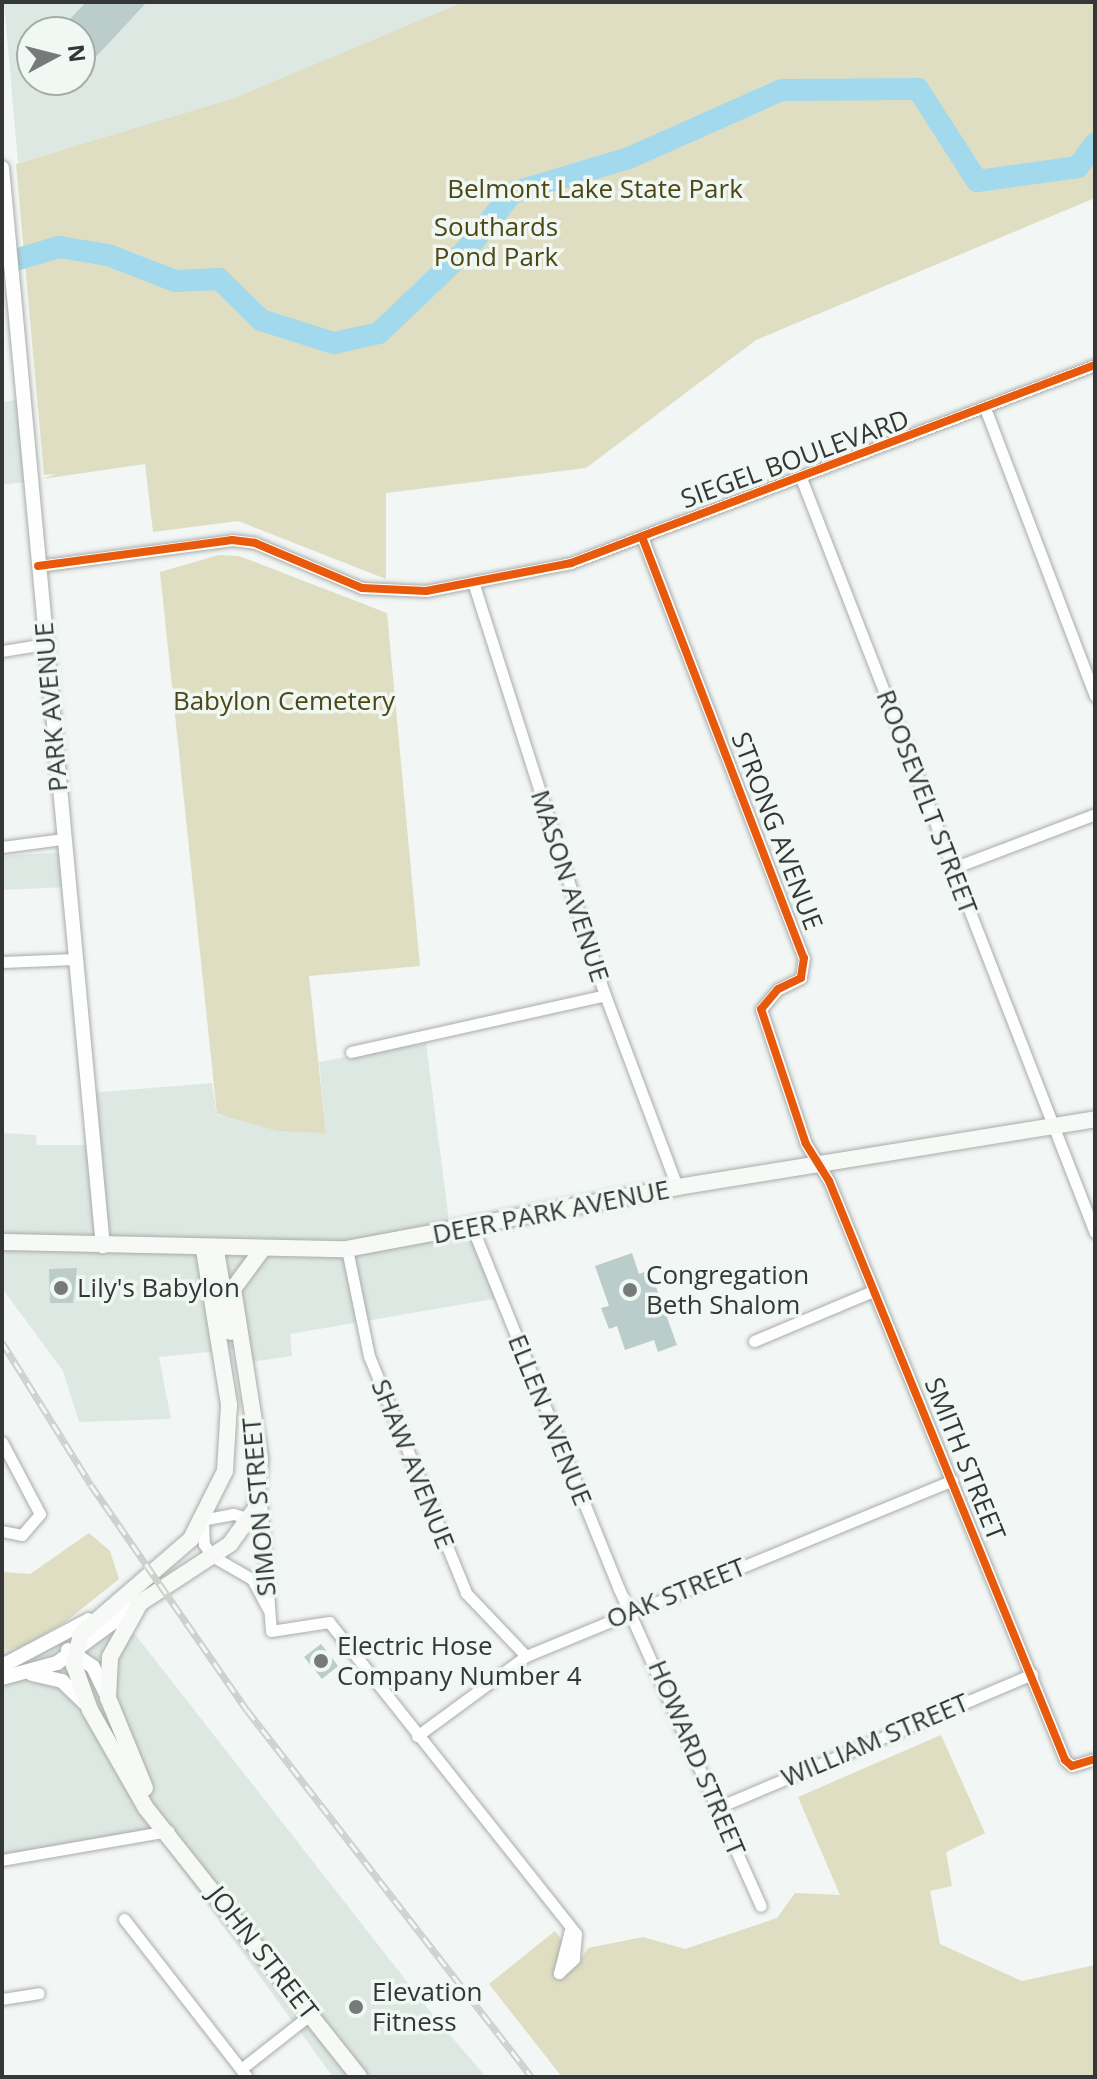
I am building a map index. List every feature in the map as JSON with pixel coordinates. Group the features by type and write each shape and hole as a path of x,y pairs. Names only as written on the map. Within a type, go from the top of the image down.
{"main road":[{"name":"DEER PARK AVENUE","path":"2,1242 210,1250 347,1249 677,1187 1095,1119"},
{"name":"SIMON STREET","path":"210,1250 246,1383"},
{"name":"SIMON STREET","path":"203,1520 229,1449 210,1250"},
{"name":"SIMON STREET","path":"257,1524 261,1494 233,1289 261,1251"},
{"path":"74,1652 81,1634 110,1606 182,1548 203,1520"},
{"path":"140,1603 257,1524"},
{"name":"JOHN STREET","path":"140,1603 112,1648 108,1698 130,1759 169,1831"},
{"name":"JOHN STREET","path":"74,1652 90,1710 138,1795 360,2076"}],"street":[{"name":"PARK AVENUE","path":"2,168 103,1246"},
{"name":"SIEGEL BOULEVARD","path":"38,566 232,540 255,543 362,588 403,593 473,582 571,563 1095,365"},
{"path":"985,408 1095,696"},
{"name":"ROOSEVELT STREET","path":"801,478 1095,1233"},
{"name":"STRONG AVENUE","path":"642,537 804,958 801,978 778,989 761,1009 806,1144 820,1166"},
{"name":"MASON AVENUE","path":"473,582 605,995 677,1187"},
{"path":"2,651 45,644"},
{"path":"953,868 1095,814"},
{"path":"2,847 63,839"},
{"path":"2,962 75,959"},
{"path":"351,1052 605,995"},
{"name":"SMITH STREET","path":"820,1166 1072,1766 1095,1759"},
{"name":"ELLEN AVENUE","path":"472,1227 632,1611"},
{"name":"SHAW AVENUE","path":"347,1249 369,1356 466,1593 526,1656"},
{"path":"754,1341 873,1291"},
{"path":"2,1442 40,1514 22,1535 2,1531"},
{"name":"OAK STREET","path":"417,1736 526,1656 952,1480"},
{"path":"257,1524 233,1514 203,1520 204,1544 212,1556 252,1579 268,1609"},
{"name":"SIMON STREET","path":"257,1524 271,1631 329,1622 417,1736"},
{"path":"2,1678 28,1673 74,1652 140,1603"},
{"path":"2,1666 44,1649 110,1606"},
{"name":"HOWARD STREET","path":"632,1611 761,1906"},
{"path":"44,1649 74,1652"},
{"name":"JOHN STREET","path":"74,1652 93,1667 108,1698"},
{"name":"JOHN STREET","path":"28,1673 62,1681 90,1710"},
{"name":"WILLIAM STREET","path":"719,1807 1032,1674"},
{"path":"417,1736 570,1930"},
{"path":"2,1860 169,1831"},
{"path":"124,1919 244,2073 311,2014"},
{"path":"2,1999 39,1993"}],"shaded area":[{"path":"4,2 582,2 18,163"},
{"path":"22,399 31,481 2,485 2,402"},
{"path":"65,852 68,887 2,890 2,856"},
{"path":"426,1043 450,1229 472,1226 505,1297 290,1334 292,1356 250,1362 247,1348 159,1357 171,1419 79,1422 63,1371 2,1288 2,1133 36,1135 37,1145 94,1145 90,1093 212,1083 217,1115 326,1133 319,1062"},
{"path":"134,1633 433,2015 486,2077 333,2077 154,1831 2,1856 2,1650"}],"green space":[{"name":"Southards Pond Park","path":"464,2 1095,2 1095,198 756,340 586,468 386,493 386,579 238,521 153,532 145,464 42,479 56,474 44,475 16,164 232,99"},
{"name":"Babylon Cemetery","path":"219,555 239,556 387,613 420,966 309,976 326,1133 278,1131 217,1114 160,572"},
{"path":"89,1533 110,1551 119,1579 64,1623 20,1648 2,1650 2,1572 30,1574"},
{"path":"941,1735 985,1833 946,1852 952,1886 930,1891 940,1944 1022,1981 1095,1965 1095,2077 562,2077 489,1984 555,1931 578,1963 588,1948 643,1937 685,1949 777,1918 795,1893 840,1895 798,1797"}],"building":[{"path":"86,2 147,2 96,57 96,16 73,16"},
{"name":"Congregation Beth Shalom","path":"632,1253 639,1274 650,1270 677,1345 658,1352 654,1340 625,1350 617,1326 609,1329 601,1308 609,1306 595,1266"},
{"name":"Lily's Babylon","path":"77,1268 73,1303 50,1303 49,1269"},
{"name":"Electric Hose Company Number 4","path":"321,1644 338,1666 322,1679 304,1657"}],"waterway":[{"path":"2,264 59,247 108,255 175,281 219,279 261,320 334,343 379,333 468,248 512,193 629,158 782,90 918,89 977,181 1078,167 1095,144"}],"railway":[{"path":"2,1342 91,1485 247,1710 532,2077"}],"cycle path":[{"path":"38,566 232,540 255,543 362,588 426,591 571,563 1095,365"},
{"path":"642,537 804,958 801,978 778,989 761,1009 806,1144 829,1181 1065,1760 1072,1766 1095,1759"}],"place":[{"name":"Lily's Babylon","path":"61,1288"},
{"name":"Congregation Beth Shalom","path":"630,1290"},
{"name":"Electric Hose Company Number 4","path":"321,1661"},
{"name":"Elevation Fitness","path":"356,2007"}],"park label":[{"name":"Belmont Lake State Park","path":"595,189"}]}
